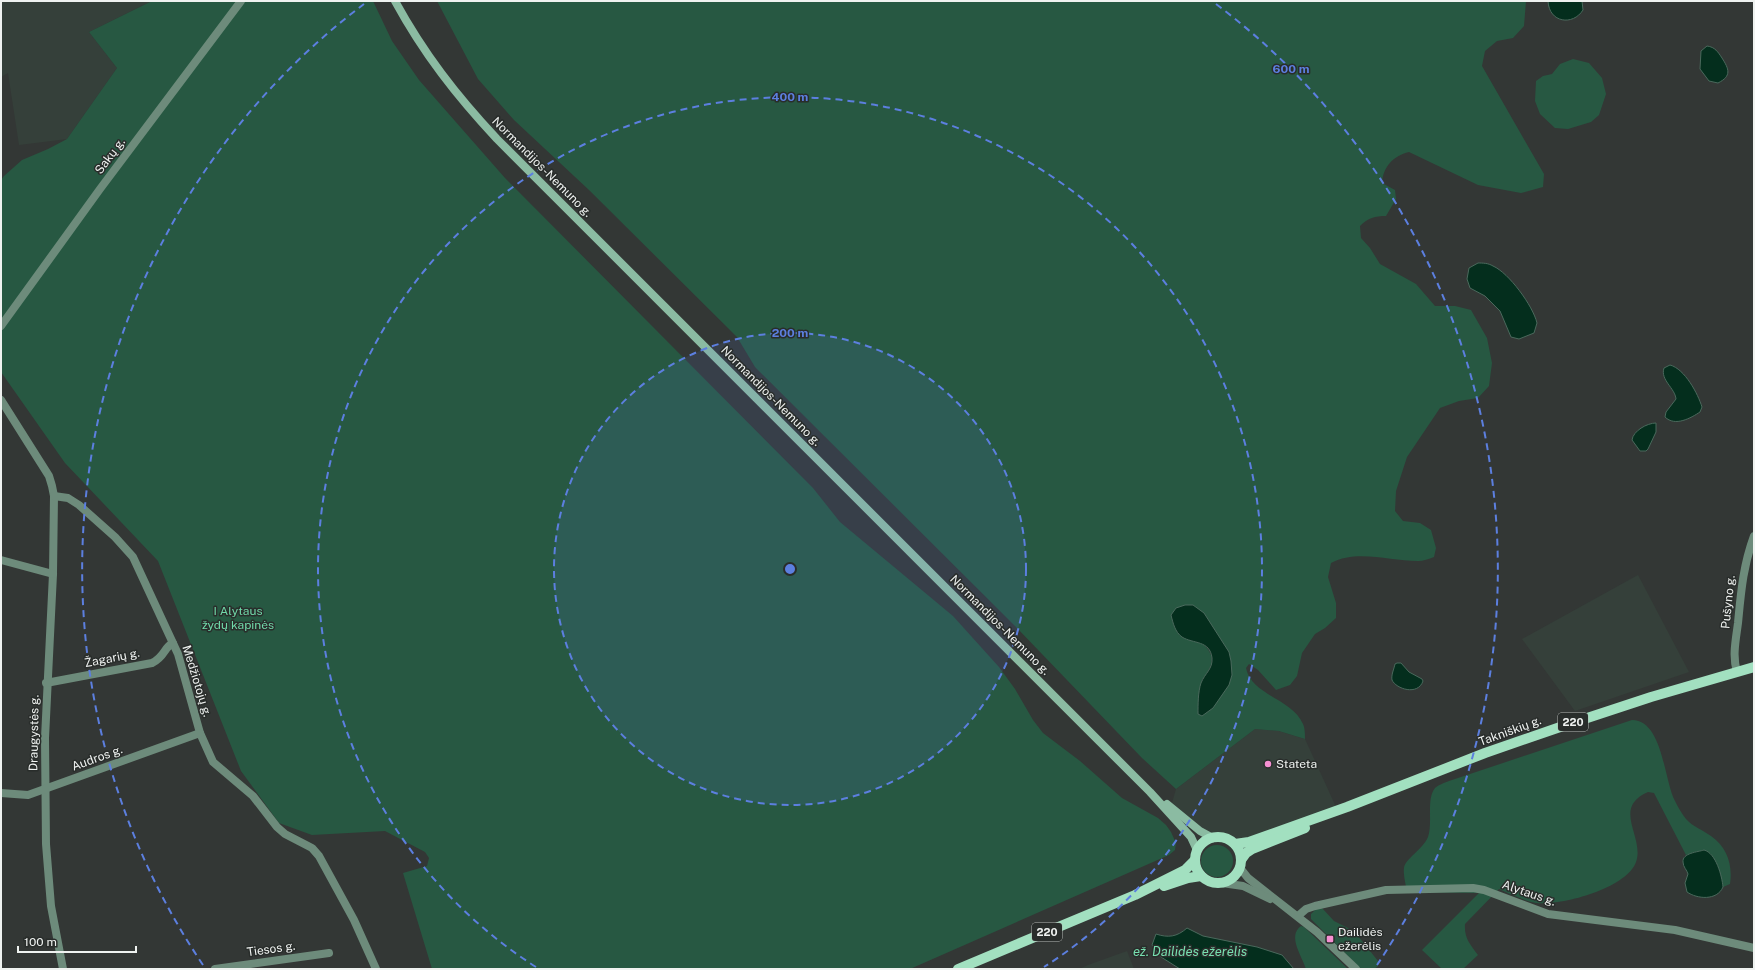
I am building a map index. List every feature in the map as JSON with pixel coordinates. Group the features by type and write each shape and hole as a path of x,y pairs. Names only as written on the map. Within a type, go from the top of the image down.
{"main road":[{"name":"Normandijos-Nemuno g.","path":"395,1 430,60 449,86 497,139 1150,792 1191,837 1196,855"},
{"name":"Takniškių g.","path":"1347,807 1485,753 1566,724 1651,697 1754,668"},
{"name":"Normandijos-Nemuno g.","path":"1150,792 1200,831 1213,838"},
{"name":"220","path":"1235,844 1249,842 1347,807"},
{"name":"220","path":"1222,883 1230,880 1236,875 1246,853 1252,849 1302,829 1347,807"},
{"path":"1213,838 1221,837 1235,844 1240,852 1240,864"},
{"name":"220","path":"958,969 1135,895 1185,870 1204,842 1213,838"},
{"path":"1196,855 1196,869 1201,876 1207,881 1222,883"},
{"name":"220","path":"1135,895 1188,878 1201,876"}],"street":[{"name":"Sakų g.","path":"1,326 100,189 242,1"},
{"path":"1,400 49,476 54,496"},
{"name":"Draugystės g.","path":"54,496 53,574 46,683 46,844 50,906 63,969"},
{"name":"Medžiotojų g.","path":"54,496 68,498 79,504 130,553 183,667 200,733 213,762 253,796 277,827 285,834 312,848 319,856 354,920 376,969"},
{"name":"Pušyno g.","path":"1737,672 1734,656 1742,578 1746,557 1754,536"},
{"path":"1,560 53,574"},
{"name":"Žagarių g.","path":"46,683 152,663 160,659 168,646 173,643"},
{"name":"Audros g.","path":"1,793 28,795 45,790 200,733"},
{"path":"1240,864 1248,878 1298,916 1356,969"},
{"path":"1222,883 1243,886 1285,907"},
{"name":"Alytaus g.","path":"1298,916 1306,909 1315,906 1386,890 1468,888 1484,890 1548,914 1675,930 1754,948"},
{"name":"Tiesos g.","path":"215,969 329,953"}],"shaded area":[{"path":"1,1 152,1 89,32 117,68 67,139 19,145 8,73 1,77"},
{"path":"1638,575 1689,672 1575,711 1522,639"},
{"path":"1255,729 1279,731 1305,739 1336,807 1251,840 1237,840 1203,829 1172,803 1176,789"},
{"path":"1127,951 1134,969 1079,969 1088,965"}],"green space":[{"name":"I Alytaus žydų kapinės","path":"152,1 373,1 392,41 419,80 505,178 813,488 840,522 953,616 999,667 1043,733 1080,761 1122,798 1158,818 1166,825 1176,843 1175,850 1169,855 910,969 432,969 403,873 427,866 429,858 425,852 385,831 312,835 279,823 241,771 158,561 65,463 1,372 1,180 22,160 67,139 117,68 89,32"},
{"path":"437,1 1526,1 1524,26 1513,38 1497,41 1485,51 1482,66 1544,174 1543,187 1521,193 1478,185 1409,152 1398,156 1387,167 1384,172 1382,183 1395,190 1396,199 1386,216 1372,218 1360,226 1361,238 1370,248 1380,264 1416,284 1435,306 1455,306 1471,310 1487,338 1492,363 1489,386 1478,398 1459,401 1440,408 1407,457 1396,491 1395,511 1403,521 1420,523 1431,530 1436,548 1434,557 1426,560 1407,561 1363,556 1341,559 1331,563 1328,577 1336,603 1336,618 1325,628 1315,634 1302,653 1297,676 1290,685 1276,690 1258,670 1249,664 1246,668 1256,685 1282,702 1298,715 1304,726 1305,739 1279,731 1255,729 1176,789 1142,758 1015,626 755,367 737,337 589,190 514,120 478,79","holes":["1201,642 1229,652 1232,675 1201,682 1212,662 1210,652"]},
{"path":"1573,59 1589,63 1602,78 1606,94 1599,115 1591,122 1568,129 1555,128 1540,114 1535,101 1536,81 1543,76 1552,74 1560,64"},
{"path":"1632,720 1642,723 1650,730 1656,740 1661,753 1671,792 1685,817 1689,822 1717,840 1725,851 1730,863 1730,884 1723,887 1715,861 1704,850 1686,855 1654,793 1648,792 1637,799 1632,806 1630,815 1638,852 1636,862 1630,871 1620,880 1592,893 1561,902 1531,902 1499,889 1465,924 1465,933 1470,944 1478,955 1463,969 1442,969 1422,950 1479,893 1407,892 1404,868 1407,861 1422,846 1428,837 1431,798 1435,788 1449,781"},
{"path":"1214,845 1220,845 1229,849 1233,861 1229,873 1220,877 1214,877 1205,873 1201,864 1201,858 1205,849"},
{"path":"1317,908 1322,908 1334,921 1354,931 1378,961 1378,966 1374,969 1361,969 1311,919 1311,914"},
{"path":"1301,926 1304,927 1348,969 1306,969 1295,941 1297,930"}],"water":[{"path":"1548,1 1582,1 1583,10 1579,15 1573,18 1562,20 1552,14"},
{"path":"1707,46 1712,47 1718,52 1728,69 1726,78 1718,83 1709,81 1700,69 1701,51"},
{"path":"1478,263 1489,264 1499,270 1506,275 1520,291 1535,316 1537,323 1534,333 1519,339 1511,337 1500,311 1485,296 1470,288 1467,279 1469,268"},
{"path":"1670,365 1676,367 1686,377 1694,389 1702,407 1700,412 1692,417 1678,421 1669,420 1665,417 1666,412 1676,399 1663,372 1664,368"},
{"path":"1652,423 1656,423 1656,432 1648,449 1646,451 1640,451 1632,440 1633,437 1641,428"},
{"path":"1185,605 1193,605 1204,613 1229,652 1231,661 1232,675 1229,685 1213,708 1202,716 1198,714 1199,690 1201,683 1211,665 1212,658 1211,652 1205,645 1182,637 1176,630 1171,615 1176,608"},
{"path":"1401,663 1409,672 1422,679 1423,681 1420,686 1412,690 1407,690 1394,683 1392,676 1395,664"},
{"path":"1704,850 1708,852 1715,860 1720,871 1723,887 1720,892 1712,897 1696,896 1687,892 1685,883 1688,874 1683,859 1694,852"},
{"name":"ež. Dailidės ežerėlis","path":"1187,928 1203,936 1257,947 1282,955 1294,969 1180,969 1161,957 1152,945 1156,934 1172,936"}],"place":[{"name":"Stateta","path":"1268,764"},
{"name":"Dailidės ežerėlis","path":"1330,939"}]}
